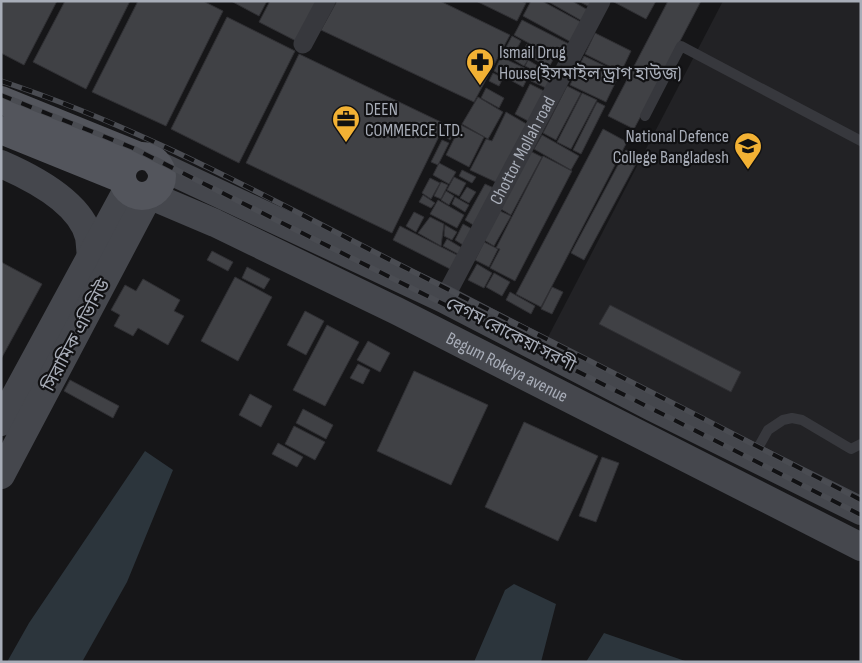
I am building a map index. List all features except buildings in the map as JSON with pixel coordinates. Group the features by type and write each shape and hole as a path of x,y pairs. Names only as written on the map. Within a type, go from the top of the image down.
{"main road":[{"name":"বেগম রোকেয়া সরণী","path":"1,100 148,161 444,299 753,458 861,511"},
{"path":"1,130 132,188 158,187 161,182 161,170 148,161 133,158 124,167 132,188"},
{"path":"1,164 16,170 46,188 66,203 80,219 88,235 91,256"},
{"name":"সিরামিক এভিনিউ","path":"1,475 91,256 132,188"},
{"name":"সিরামিক এভিনিউ","path":"1,422 54,349 132,188"},
{"name":"Begum Rokeya avenue","path":"132,188 215,223 405,316 861,546"}],"street":[{"path":"303,44 326,1"},
{"name":"Chottor Mollah road","path":"444,299 601,1"}],"lane":[{"path":"645,116 681,46 861,141"},
{"path":"753,458 768,430 783,420 792,418 802,420 851,448 861,444"}],"shaded area":[{"name":"National Defence College Bangladesh","path":"723,1 861,1 861,501 547,339"},
{"path":"145,451 173,470 127,582 82,662 7,662 29,623"},
{"path":"514,584 556,604 541,662 474,662 505,590"},
{"path":"604,633 688,662 586,662"}],"railway":[{"path":"1,81 102,119 201,164 861,500"},
{"path":"1,95 133,148 861,515"}],"place":[{"name":"Ismail Drug House(ইসমাইল ড্রাগ হাউজ)","path":"480,86"},
{"name":"DEEN COMMERCE LTD.","path":"346,143"},
{"name":"National Defence College Bangladesh","path":"748,170"}]}
